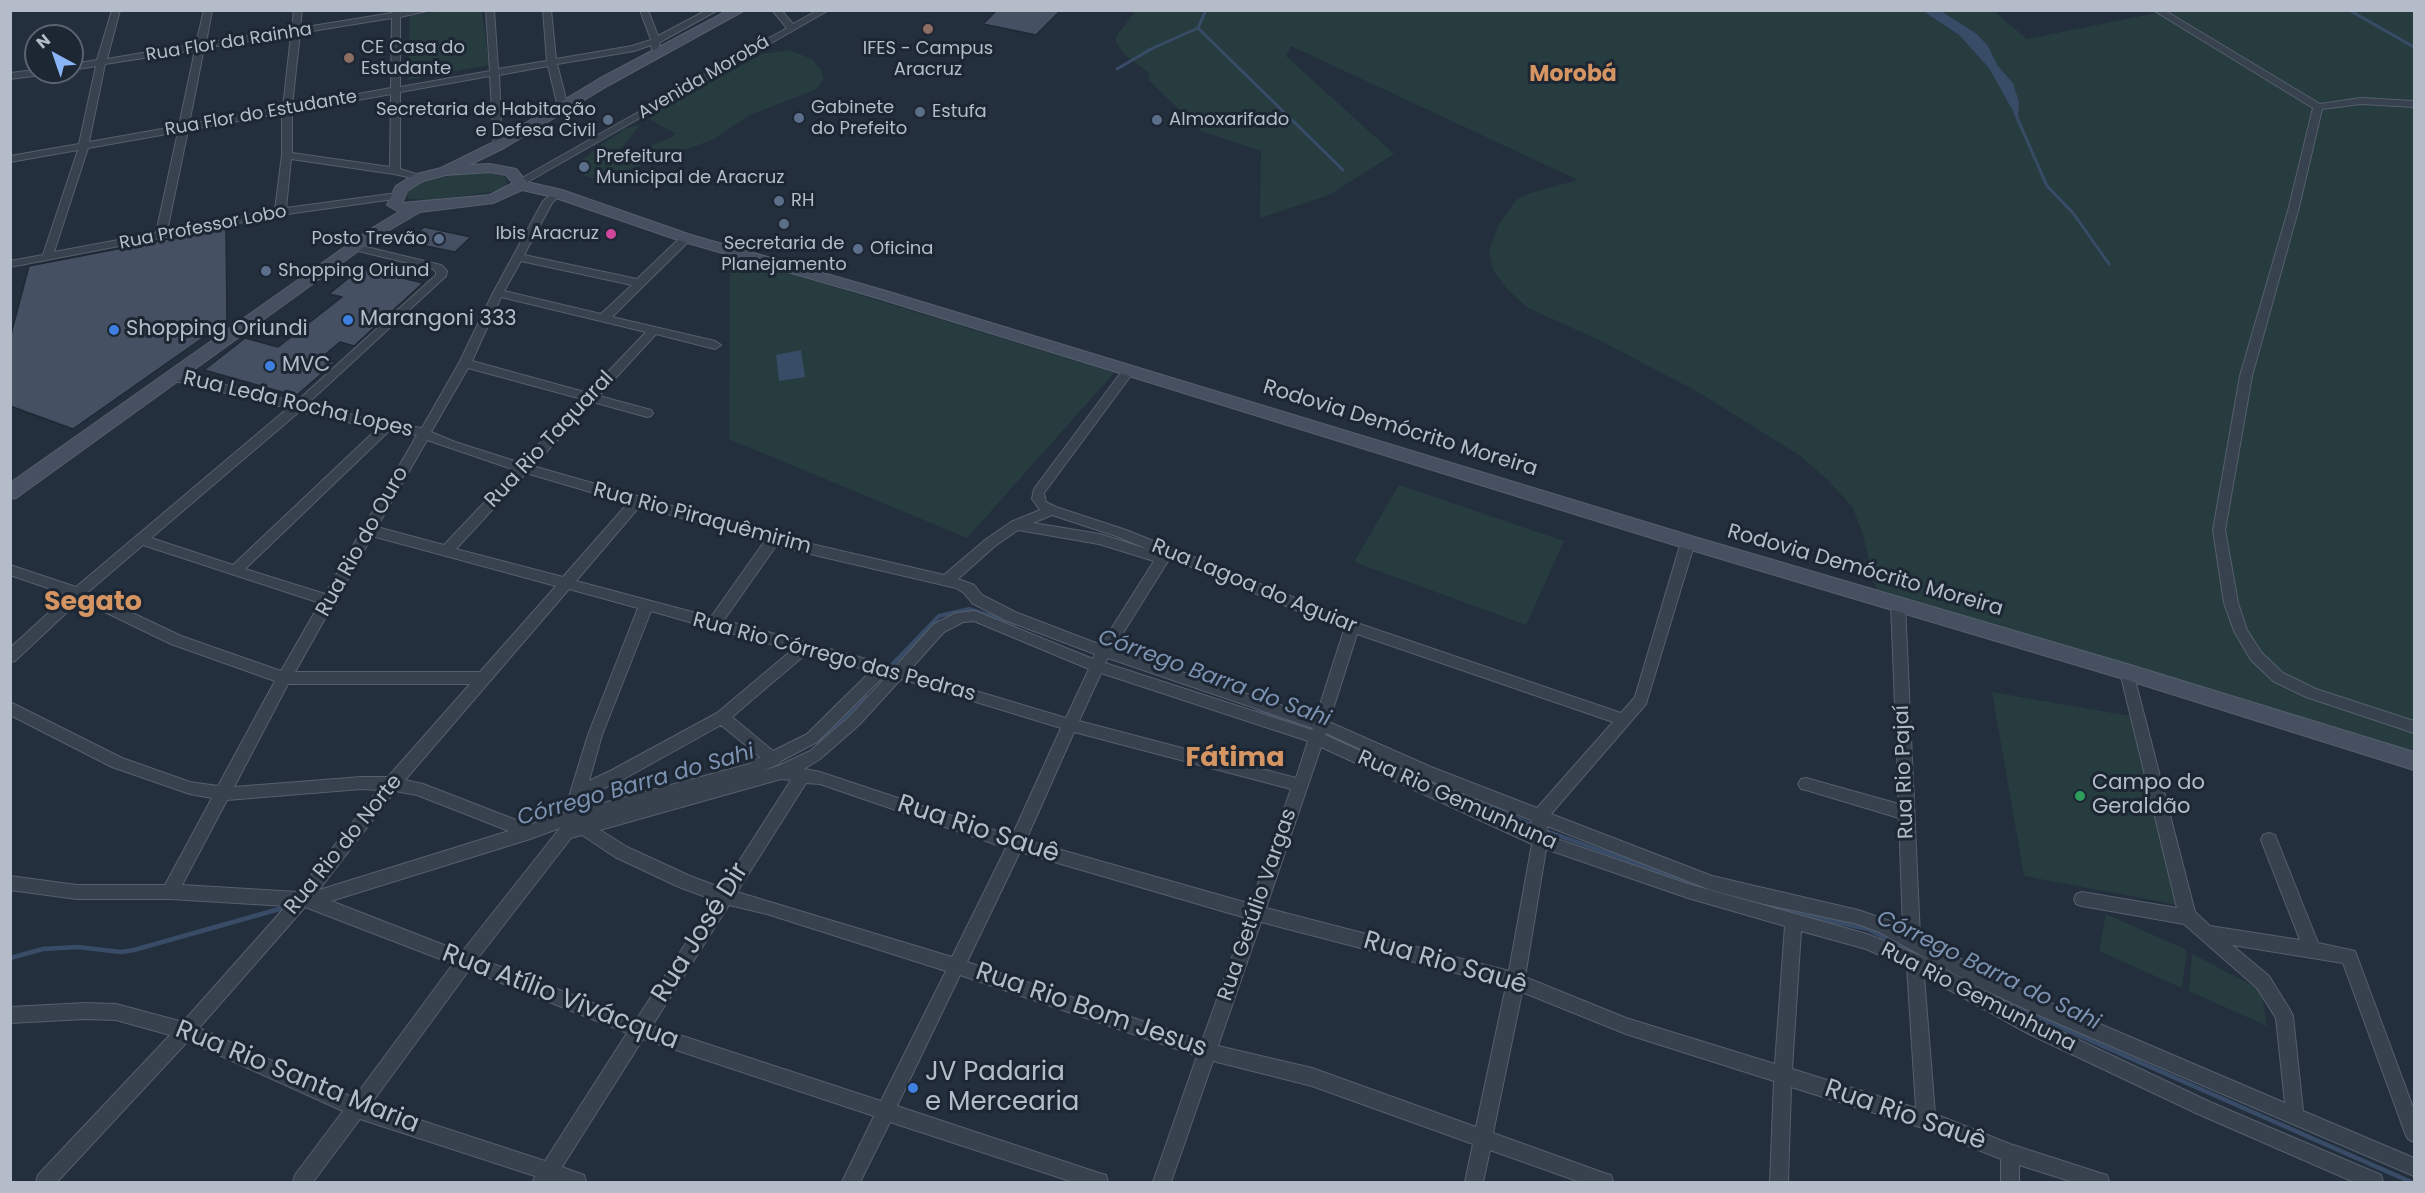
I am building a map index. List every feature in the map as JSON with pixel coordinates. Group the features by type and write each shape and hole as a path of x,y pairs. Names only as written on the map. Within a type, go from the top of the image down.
{"street":[{"path":"46,257 84,145 101,63 116,10"},
{"path":"161,235 208,10"},
{"path":"280,212 287,154 287,110 298,10"},
{"name":"Rua Flor da Rainha","path":"84,66 295,32 396,13 429,10"},
{"path":"374,233 408,183 446,171 490,168 495,147 490,10"},
{"path":"546,10 552,62 563,107"},
{"path":"644,10 655,48"},
{"name":"Rua Flor do Estudante","path":"10,159 552,62 634,48 655,48 714,10"},
{"path":"446,171 495,147 563,107 655,48 685,40 739,10"},
{"path":"776,10 792,28"},
{"name":"Avenida Morobá","path":"520,184 825,10"},
{"path":"2157,10 2318,107 2361,102 2415,104"},
{"path":"395,171 396,13"},
{"path":"2318,107 2294,207 2246,376 2219,530 2231,603 2241,631 2256,656 2278,677 2311,693 2415,727"},
{"path":"287,154 395,171 418,178"},
{"name":"Rodovia Demócrito Moreira","path":"490,168 511,172 520,184 552,197 596,208 686,238 880,294 1688,542 2127,672 2415,761"},
{"path":"395,200 401,208 416,208 493,199 520,184"},
{"name":"Rodovia Demócrito Moreira","path":"493,199 552,197"},
{"name":"Rua Rio do Ouro","path":"170,892 284,678 331,601 465,363 498,293 552,197"},
{"name":"Rua Professor Lobo","path":"10,264 280,212 395,200"},
{"path":"10,493 354,247 416,208"},
{"path":"604,318 686,238"},
{"path":"10,657 78,593 299,405 437,282 442,271 437,267 354,247"},
{"path":"518,257 639,283"},
{"path":"498,293 715,345"},
{"name":"Rua Rio Taquaral","path":"446,551 654,330"},
{"path":"465,363 647,413"},
{"path":"947,581 990,543 1016,525 1051,510 1038,500 1038,492 1129,370"},
{"name":"Rua Leda Rocha Lopes","path":"171,376 386,427 424,433"},
{"path":"236,571 386,427"},
{"name":"Rua Rio Piraquêmirim","path":"424,433 451,445 523,468 773,540 947,581 969,589 977,599"},
{"name":"Rua Rio do Norte","path":"45,1182 306,900 392,784 637,501"},
{"name":"Rua Lagoa do Aguiar","path":"1051,510 1121,533 1164,556 1352,627 1623,720"},
{"path":"851,1182 1016,844 1100,659 1164,556 1100,539 1016,525"},
{"name":"Rua Rio Córrego das Pedras","path":"369,530 567,582 713,625 898,673 1071,724 1299,785"},
{"path":"141,540 331,601"},
{"path":"713,625 773,540"},
{"path":"1473,1182 1516,981 1540,840 1539,817 1641,700 1688,542"},
{"path":"10,570 78,593 176,640 284,678 483,678"},
{"name":"Rua Rio Gemunhuna","path":"977,599 1100,659"},
{"name":"Rua Rio Pajaí","path":"1898,604 1912,941"},
{"path":"302,1182 465,963 574,827 579,792 595,735 646,606"},
{"name":"Rua Rio Gemunhuna","path":"306,900 530,832 574,827 815,755 854,721 939,628 961,616 975,616 1376,751 1711,883 1858,917 1884,926 1980,978 2040,1007 2415,1167"},
{"name":"Rua Getúlio Vargas","path":"1162,1182 1209,1052 1352,627"},
{"path":"579,792 617,775 722,717 802,648"},
{"name":"Rua Rio Gemunhuna","path":"777,766 812,738 882,670"},
{"path":"2127,672 2188,917"},
{"path":"10,708 117,762 190,788 224,794 361,783 392,784 418,789 530,832"},
{"path":"722,717 777,766"},
{"name":"Rua Rio Gemunhuna","path":"1318,731 1540,840 1688,891 1867,942 1915,962 2035,1029 2204,1108 2374,1182"},
{"name":"Rua Rio Sauê","path":"777,766 1016,844 1255,913 1516,981 1626,1026 1926,1120 2010,1153 2100,1182"},
{"name":"Rua José Dir","path":"546,1177 803,774"},
{"path":"1806,784 1906,813"},
{"name":"Rua Rio Bom Jesus","path":"574,827 685,882 724,896 767,907 956,966 1209,1052 1312,1077 1604,1182"},
{"path":"2269,840 2312,950"},
{"name":"Rua Atílio Vivácqua","path":"10,883 76,892 170,892 306,900 640,1030 1099,1182"},
{"path":"2082,899 2188,917 2263,982 2284,1016 2295,1117"},
{"path":"1779,1182 1783,1074 1793,922"},
{"path":"2206,932 2349,956 2415,1133"},
{"path":"1915,962 1926,1120"},
{"name":"Rua Rio Santa Maria","path":"10,1015 85,1011 116,1012 186,1031 358,1109 546,1177 577,1182"},
{"path":"2010,1153 2010,1182"}],"green space":[{"path":"1136,10 1923,11 1959,35 1989,68 2018,119 2019,102 2013,83 1998,66 1988,46 1977,34 1941,11 1994,11 2027,39 2166,11 2414,11 2414,752 1876,589 1863,535 1853,508 1828,480 1799,455 1698,392 1599,340 1528,308 1507,289 1493,270 1489,250 1499,224 1516,200 1530,193 1578,180 1291,46 1286,56 1394,154 1329,195 1260,218 1261,151 1202,131 1148,80 1150,74 1125,55 1116,42 1116,37"},
{"path":"442,11 482,11 489,65 408,80 410,16"},
{"path":"789,50 812,59 821,70 824,78 817,89 750,115 712,140 614,175 597,179 584,176 581,161 623,129 640,125 617,153 621,157 670,138 675,133 649,119 653,114 762,54"},
{"path":"471,172 505,177 507,184 499,191 428,200 409,199 405,193 414,184 423,181"},
{"path":"756,263 1114,373 967,538 729,439 730,273"},
{"path":"1399,485 1564,541 1526,625 1354,562"},
{"name":"Campo do Geraldão","path":"1992,692 2130,716 2178,905 2024,876"},
{"path":"2106,914 2187,950 2182,988 2099,951"},
{"path":"2192,954 2261,990 2267,1026 2189,991"}],"water":[{"path":"1923,11 1941,11 1977,34 1988,46 1998,66 2013,83 2019,102 2018,120 1989,68 1959,35"},
{"path":"801,350 805,377 779,381 776,355"}],"building":[{"path":"997,10 1061,10 1036,35 983,24"},
{"name":"Posto Trevão","path":"424,227 471,237 455,252 407,242"},
{"name":"Shopping Oriundi","path":"226,228 227,321 73,429 10,406 10,338 29,266"},
{"path":"361,268 423,283 354,346 340,342 321,358 335,362 296,396 204,370 245,338 278,347 342,297 329,294"}],"waterway":[{"path":"1198,28 1206,10"},
{"path":"2349,10 2414,47"},
{"path":"1117,69 1151,49 1198,28"},
{"path":"1198,28 1343,170"},
{"path":"2015,113 2047,186 2073,213 2109,264"},
{"name":"Córrego Barra do Sahi","path":"888,669 939,616 969,609 1017,624"},
{"name":"Córrego Barra do Sahi","path":"817,741 831,732 865,695"},
{"name":"Córrego Barra do Sahi","path":"1256,708 1313,731"},
{"name":"Córrego Barra do Sahi","path":"1361,751 1536,827"},
{"name":"Córrego Barra do Sahi","path":"1543,830 1717,892"},
{"name":"Córrego Barra do Sahi","path":"10,958 43,949 78,947 121,952 134,950 290,906"},
{"name":"Córrego Barra do Sahi","path":"1776,909 1868,929 1918,955"},
{"name":"Córrego Barra do Sahi","path":"1959,977 2026,1012 2411,1182"}],"place":[{"name":"IFES - Campus Aracruz","path":"928,29"},
{"name":"CE Casa do Estudante","path":"349,58"},
{"name":"Estufa","path":"920,112"},
{"name":"Gabinete do Prefeito","path":"799,118"},
{"name":"Secretaria de Habitação e Defesa Civil","path":"608,120"},
{"name":"Almoxarifado","path":"1157,120"},
{"name":"Prefeitura Municipal de Aracruz","path":"584,167"},
{"name":"RH","path":"779,201"},
{"name":"Secretaria de Planejamento","path":"784,224"},
{"name":"Ibis Aracruz","path":"611,234"},
{"name":"Posto Trevão","path":"439,239"},
{"name":"Oficina","path":"858,249"},
{"name":"Shopping Oriund","path":"266,271"},
{"name":"Marangoni 333","path":"348,320"},
{"name":"Shopping Oriundi","path":"114,330"},
{"name":"MVC","path":"270,366"},
{"name":"Campo do Geraldão","path":"2080,796"},
{"name":"JV Padaria e Mercearia","path":"913,1088"}],"district":[{"name":"Morobá","path":"1573,75"},
{"name":"Segato","path":"93,603"},
{"name":"Fátima","path":"1235,759"}]}
